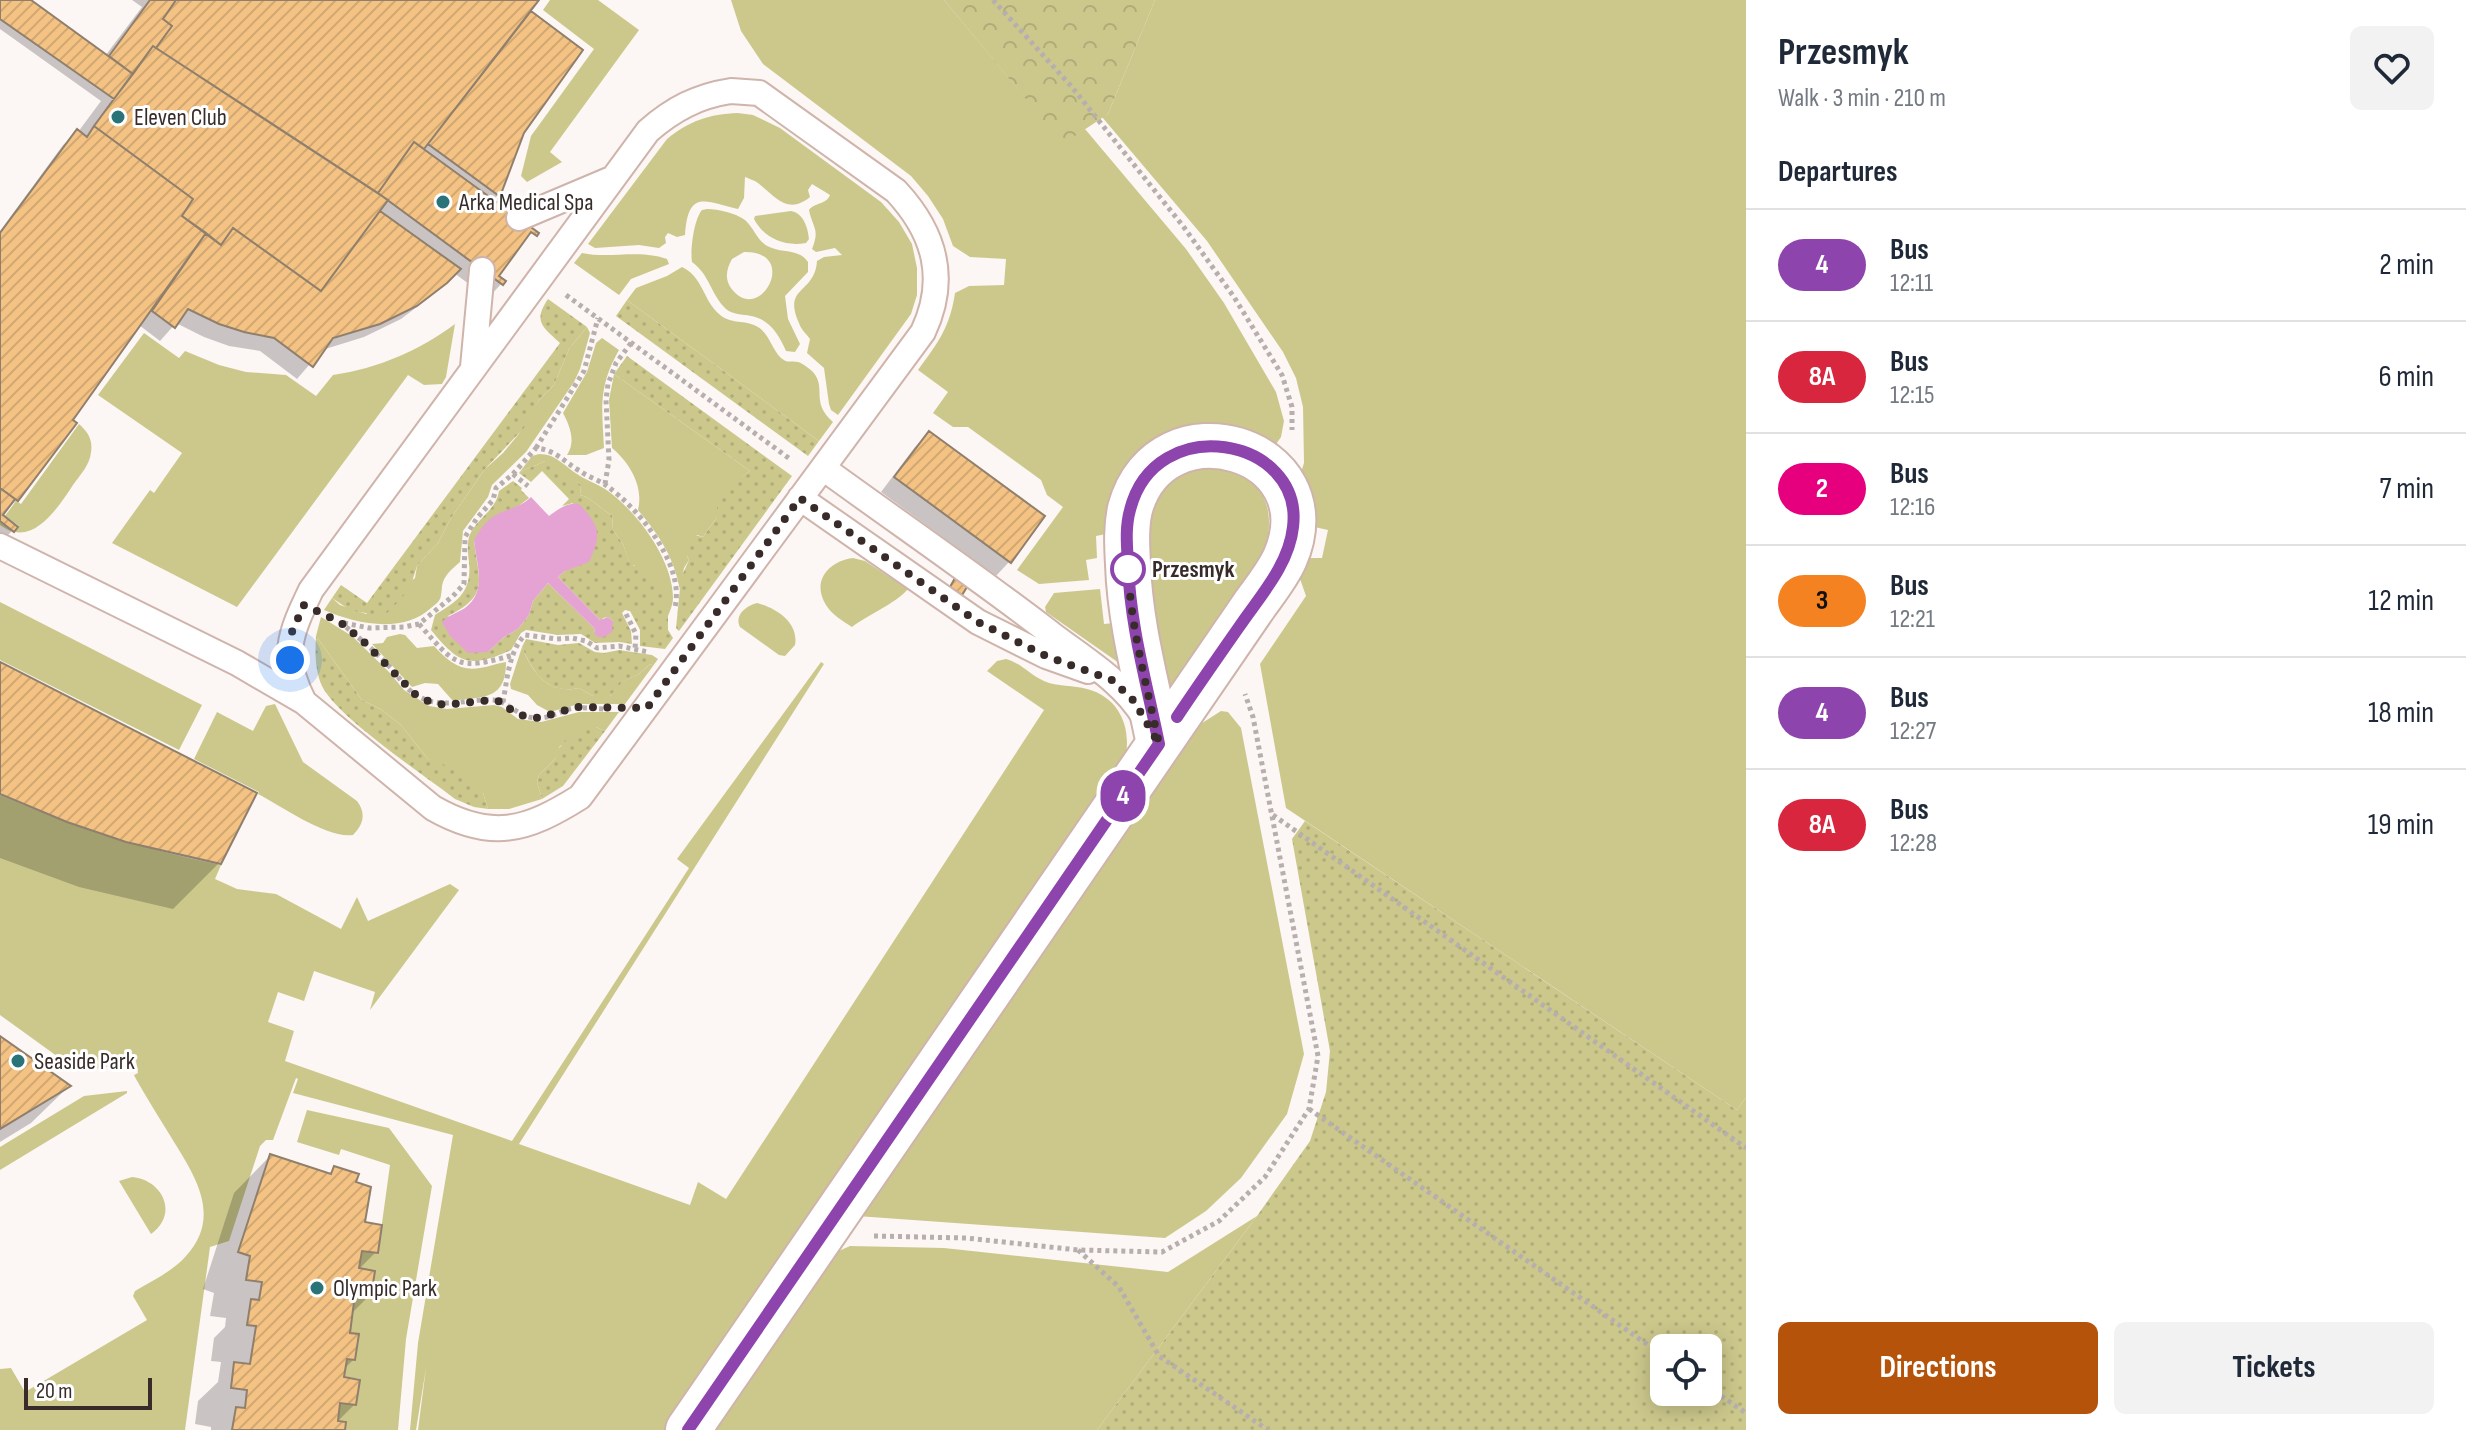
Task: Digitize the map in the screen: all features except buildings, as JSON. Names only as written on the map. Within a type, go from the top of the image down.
[{"type":"street","points":[[688,1430],[1159,744],[1285,559],[1294,526],[1288,492],[1277,474],[1260,460],[1229,446],[1193,447],[1176,453],[1145,475],[1136,492],[1126,530],[1128,578],[1138,656],[1159,744]]},
{"type":"lane","points":[[0,546],[237,663],[304,702],[433,808],[456,821],[487,828],[521,826],[549,816],[580,797],[923,332],[933,312],[936,293],[933,250],[911,208],[896,191],[759,93],[731,91],[711,94],[668,114],[648,131],[611,179],[311,590],[291,634],[293,681],[304,702]]},
{"type":"lane","points":[[519,218],[611,179]]},
{"type":"lane","points":[[472,370],[482,270]]},
{"type":"lane","points":[[819,473],[997,592],[1112,680],[1134,701],[1159,744]]},
{"type":"lane","points":[[800,498],[978,622],[1046,656],[1112,680]]},
{"type":"path","points":[[993,0],[1071,86],[1183,226],[1234,297],[1282,375],[1292,407],[1292,434],[1287,459],[1277,474]]},
{"type":"path","points":[[541,276],[631,343],[819,473]]},
{"type":"path","points":[[304,605],[340,622],[369,628],[404,627],[419,624],[453,596],[464,584],[465,537],[493,500],[496,488],[536,448],[584,371],[598,318]]},
{"type":"path","points":[[605,484],[609,460],[608,384],[616,363],[631,343]]},
{"type":"path","points":[[536,448],[557,453],[578,471],[605,484],[638,515],[659,541],[666,554],[677,600],[672,629],[691,648]]},
{"type":"path","points":[[513,474],[528,486]]},
{"type":"path","points":[[626,614],[636,634],[635,649]]},
{"type":"path","points":[[340,622],[415,694],[430,702],[445,705],[492,700],[503,702],[512,711],[524,716],[539,718],[577,707],[647,708]]},
{"type":"path","points":[[419,624],[443,650],[464,665],[513,655]]},
{"type":"path","points":[[503,702],[513,655],[520,638],[525,635],[581,639],[597,648],[619,646],[653,653]]},
{"type":"path","points":[[825,1230],[875,1236],[966,1238],[1078,1250],[1162,1252],[1219,1221],[1265,1177],[1309,1109],[1318,1056],[1253,717],[1243,687],[1213,664]]},
{"type":"path","points":[[1272,815],[1746,1148]]},
{"type":"path","points":[[1309,1109],[1650,1346]]},
{"type":"path","points":[[1078,1250],[1119,1287],[1159,1356],[1268,1430]]},
{"type":"path","points":[[1722,1397],[1746,1413]]},
{"type":"green space","points":[[550,0],[598,0],[639,30],[550,152],[562,162],[527,182],[521,176],[531,136],[594,49],[543,10]]},
{"type":"green space","points":[[731,0],[944,0],[1063,143],[1085,129],[1186,249],[1224,303],[1276,392],[1284,421],[1281,437],[1274,447],[1257,436],[1220,425],[1182,428],[1164,435],[1132,458],[1120,475],[1110,504],[1106,534],[1096,536],[1097,558],[1086,560],[1089,580],[1039,584],[1017,570],[1063,507],[1047,495],[1041,480],[968,427],[953,427],[933,413],[948,392],[918,370],[942,334],[955,293],[969,286],[1004,285],[1006,259],[970,257],[953,246],[943,219],[911,176],[763,64],[741,31]]},
{"type":"green space","points":[[944,0],[1155,0],[1108,114],[1063,144]]},
{"type":"green space","points":[[1155,0],[1746,0],[1746,1097],[1737,1110],[1286,808],[1260,664],[1306,596],[1298,573],[1308,558],[1322,558],[1328,530],[1310,526],[1300,476],[1304,463],[1303,407],[1296,378],[1283,352],[1207,241],[1102,117],[1108,114]]},
{"type":"green space","points":[[738,113],[753,115],[780,128],[881,202],[899,222],[912,244],[917,268],[917,295],[911,314],[838,415],[829,404],[824,368],[807,353],[810,339],[800,325],[794,302],[815,272],[817,261],[842,255],[835,248],[816,252],[812,249],[816,233],[809,210],[830,195],[812,184],[808,190],[810,197],[794,205],[788,204],[745,177],[744,198],[738,209],[708,202],[694,204],[685,235],[677,237],[668,233],[666,243],[659,248],[639,245],[595,248],[588,244],[667,139],[683,127],[700,120]]},
{"type":"green space","points":[[702,210],[737,215],[767,246],[796,253],[808,262],[808,272],[785,296],[788,319],[800,344],[795,352],[786,351],[777,334],[763,320],[726,309],[703,273],[692,262],[693,235]],"holes":[[[744,252],[761,255],[770,263],[772,273],[769,284],[753,299],[742,298],[728,281],[730,262]]]},
{"type":"green space","points":[[791,211],[804,221],[809,239],[806,243],[790,244],[776,240],[763,231],[754,219],[755,216]]},
{"type":"green space","points":[[582,253],[656,256],[667,259],[669,264],[631,279],[619,295],[574,263]]},
{"type":"green space","points":[[682,267],[699,283],[719,314],[759,328],[781,358],[800,363],[813,372],[819,384],[822,408],[833,422],[819,441],[627,300],[636,288]]},
{"type":"green space","points":[[548,299],[587,327],[569,349],[554,385],[539,400],[524,428],[485,469],[451,518],[438,543],[417,566],[410,588],[387,613],[380,616],[350,610],[332,598],[341,585],[367,603],[560,343],[542,324],[541,313]]},
{"type":"green space","points":[[627,300],[819,441],[808,456],[616,316]]},
{"type":"green space","points":[[455,324],[446,377],[442,384],[424,385],[408,375],[237,607],[112,543],[150,490],[154,493],[182,453],[98,395],[144,333],[179,358],[185,351],[246,372],[286,375],[316,396],[333,375],[397,357]]},
{"type":"green space","points":[[587,327],[590,333],[574,382],[526,452],[492,485],[488,497],[463,531],[460,562],[445,579],[438,602],[420,616],[393,624],[350,619],[324,610],[332,598],[340,605],[366,614],[415,578],[417,566],[438,543],[451,518],[485,469],[518,435],[539,400],[554,385],[569,349]]},
{"type":"green space","points":[[602,338],[619,350],[604,387],[604,448],[586,455],[567,455],[572,439],[563,413],[587,372],[596,343]]},
{"type":"green space","points":[[627,356],[792,476],[679,631],[676,628],[681,578],[689,560],[687,543],[694,535],[703,537],[717,517],[717,506],[727,487],[750,471],[614,374]]},
{"type":"green space","points":[[614,374],[750,471],[717,506],[717,517],[703,537],[697,535],[687,556],[689,560],[684,568],[680,590],[665,547],[638,510],[639,492],[634,475],[612,448],[609,400]]},
{"type":"green space","points":[[79,424],[91,444],[87,466],[51,515],[33,529],[15,532],[19,526],[5,516],[16,501],[21,504]]},
{"type":"green space","points":[[539,454],[555,458],[605,489],[640,522],[667,567],[673,598],[668,616],[668,609],[634,565],[630,565],[623,544],[613,530],[612,515],[580,495],[581,485],[544,461],[519,473],[532,456]]},
{"type":"green space","points":[[544,461],[581,485],[580,495],[612,515],[613,530],[623,544],[630,564],[643,569],[661,592],[668,609],[668,630],[673,638],[665,649],[640,646],[640,630],[630,611],[625,610],[622,613],[631,631],[632,644],[595,643],[581,634],[558,635],[526,630],[511,650],[485,660],[466,660],[458,656],[431,630],[435,615],[457,600],[466,588],[468,543],[472,530],[494,504],[499,491],[513,481],[529,498],[474,540],[479,585],[471,601],[448,616],[489,651],[518,629],[529,615],[533,601],[548,583],[595,629],[594,633],[613,621],[608,617],[601,621],[558,577],[565,571],[573,503],[562,506],[569,499],[542,471],[531,482],[519,473]]},
{"type":"green space","points":[[1204,467],[1239,475],[1260,492],[1269,518],[1265,553],[1176,682],[1163,685],[1146,553],[1148,519],[1155,498],[1181,472]]},
{"type":"green space","points":[[853,558],[865,561],[908,589],[852,627],[828,609],[821,588],[830,568]]},
{"type":"green space","points":[[1100,589],[1104,624],[1114,623],[1119,663],[1046,612],[1045,607],[1054,593]]},
{"type":"green space","points":[[0,602],[202,705],[179,750],[0,660]]},
{"type":"green space","points":[[757,603],[779,613],[794,630],[795,645],[785,656],[779,655],[740,627],[742,612]]},
{"type":"green space","points":[[321,617],[352,636],[404,690],[429,706],[447,709],[494,705],[518,719],[541,722],[579,712],[619,712],[605,731],[596,727],[560,746],[555,759],[539,775],[537,782],[542,799],[509,809],[488,809],[483,793],[428,759],[401,725],[362,700],[316,636]]},
{"type":"green space","points":[[405,635],[417,648],[434,646],[449,660],[466,668],[506,662],[502,684],[483,697],[453,701],[438,684],[425,683],[412,687],[372,644],[383,643],[387,637]]},
{"type":"green space","points":[[316,636],[362,700],[401,725],[428,759],[456,769],[475,782],[483,793],[488,809],[455,799],[382,745],[331,699],[320,680]]},
{"type":"green space","points":[[526,639],[558,645],[579,643],[595,652],[619,650],[652,655],[658,659],[653,666],[650,664],[639,674],[622,682],[610,696],[593,696],[579,688],[559,688],[543,680],[522,647]]},
{"type":"green space","points":[[522,647],[536,673],[550,685],[579,688],[593,696],[610,696],[621,682],[639,674],[650,664],[653,666],[625,704],[579,704],[550,712],[537,705],[528,695],[511,689]]},
{"type":"green space","points":[[1006,659],[1044,681],[1087,689],[1109,700],[1125,728],[1124,763],[665,1430],[418,1430],[426,1368],[416,1430],[410,1430],[418,1343],[453,1135],[293,1093],[296,1078],[273,1140],[266,1140],[260,1146],[229,1241],[210,1247],[185,1430],[0,1430],[0,1369],[11,1368],[25,1392],[147,1320],[133,1296],[135,1291],[169,1271],[186,1256],[197,1241],[204,1210],[196,1181],[134,1075],[138,1073],[136,1061],[79,1072],[0,1015],[0,795],[109,836],[221,865],[215,879],[237,889],[276,894],[341,929],[357,897],[368,921],[450,884],[459,890],[370,1010],[375,992],[314,971],[304,1001],[278,992],[268,1022],[294,1031],[285,1061],[512,1141],[689,868],[677,859],[821,662],[824,664],[519,1144],[690,1205],[698,1182],[726,1199],[1044,710],[987,671],[997,661]]},
{"type":"green space","points":[[275,704],[303,762],[360,805],[360,827],[353,835],[318,827],[194,759],[217,712],[253,731],[266,706]]},
{"type":"green space","points":[[1221,711],[1228,712],[1241,728],[1304,1054],[1287,1114],[1241,1178],[1206,1211],[1165,1238],[857,1216],[1188,732]]},
{"type":"green space","points":[[586,727],[605,731],[563,786],[542,799],[537,782],[539,775],[555,759],[567,738]]},
{"type":"green space","points":[[1305,821],[1737,1110],[1746,1097],[1746,1430],[1097,1430],[1310,1141],[1326,1092],[1330,1051],[1292,839]]},
{"type":"green space","points":[[127,1091],[0,1170],[0,1147],[84,1096]]},
{"type":"green space","points":[[307,1110],[389,1128],[432,1186],[406,1339],[398,1430],[345,1430],[346,1422],[338,1421],[340,1403],[356,1405],[360,1379],[344,1377],[347,1359],[355,1360],[359,1335],[350,1333],[355,1294],[371,1296],[375,1271],[359,1268],[362,1251],[378,1252],[390,1165],[341,1149],[339,1155],[297,1142]]},
{"type":"green space","points":[[132,1177],[152,1184],[164,1199],[164,1217],[151,1234],[119,1181]]},
{"type":"green space","points":[[1257,1216],[1097,1430],[711,1430],[832,1254],[850,1246],[944,1248],[1168,1272]]},
{"type":"shaded area","points":[[531,497],[549,516],[563,507],[579,504],[591,518],[597,537],[589,562],[558,577],[600,620],[608,617],[613,621],[612,632],[598,637],[595,629],[548,583],[533,601],[529,615],[518,629],[488,652],[468,653],[450,636],[442,622],[465,608],[476,593],[479,576],[474,540],[492,517],[519,506]]},
{"type":"bus line","name":"4","points":[[688,1430],[1159,744],[1138,656],[1128,578],[1126,530],[1130,510],[1145,475],[1160,463],[1193,447],[1229,446],[1260,460],[1277,474],[1288,492],[1294,526],[1285,559],[1177,717]]},
{"type":"place","name":"Eleven Club","points":[[118,117]]},
{"type":"place","name":"Arka Medical Spa","points":[[443,202]]},
{"type":"place","name":"Przesmyk","points":[[1128,569]]},
{"type":"place","name":"Seaside Park","points":[[18,1061]]},
{"type":"place","name":"Olympic Park","points":[[317,1288]]},
{"type":"route","points":[[290,660],[291,634],[304,605],[340,622],[393,670],[402,683],[430,702],[445,705],[492,700],[503,702],[512,711],[524,716],[539,718],[577,707],[647,708],[800,498],[978,622],[1046,656],[1112,680],[1134,701],[1159,744],[1138,656],[1128,569]]}]
